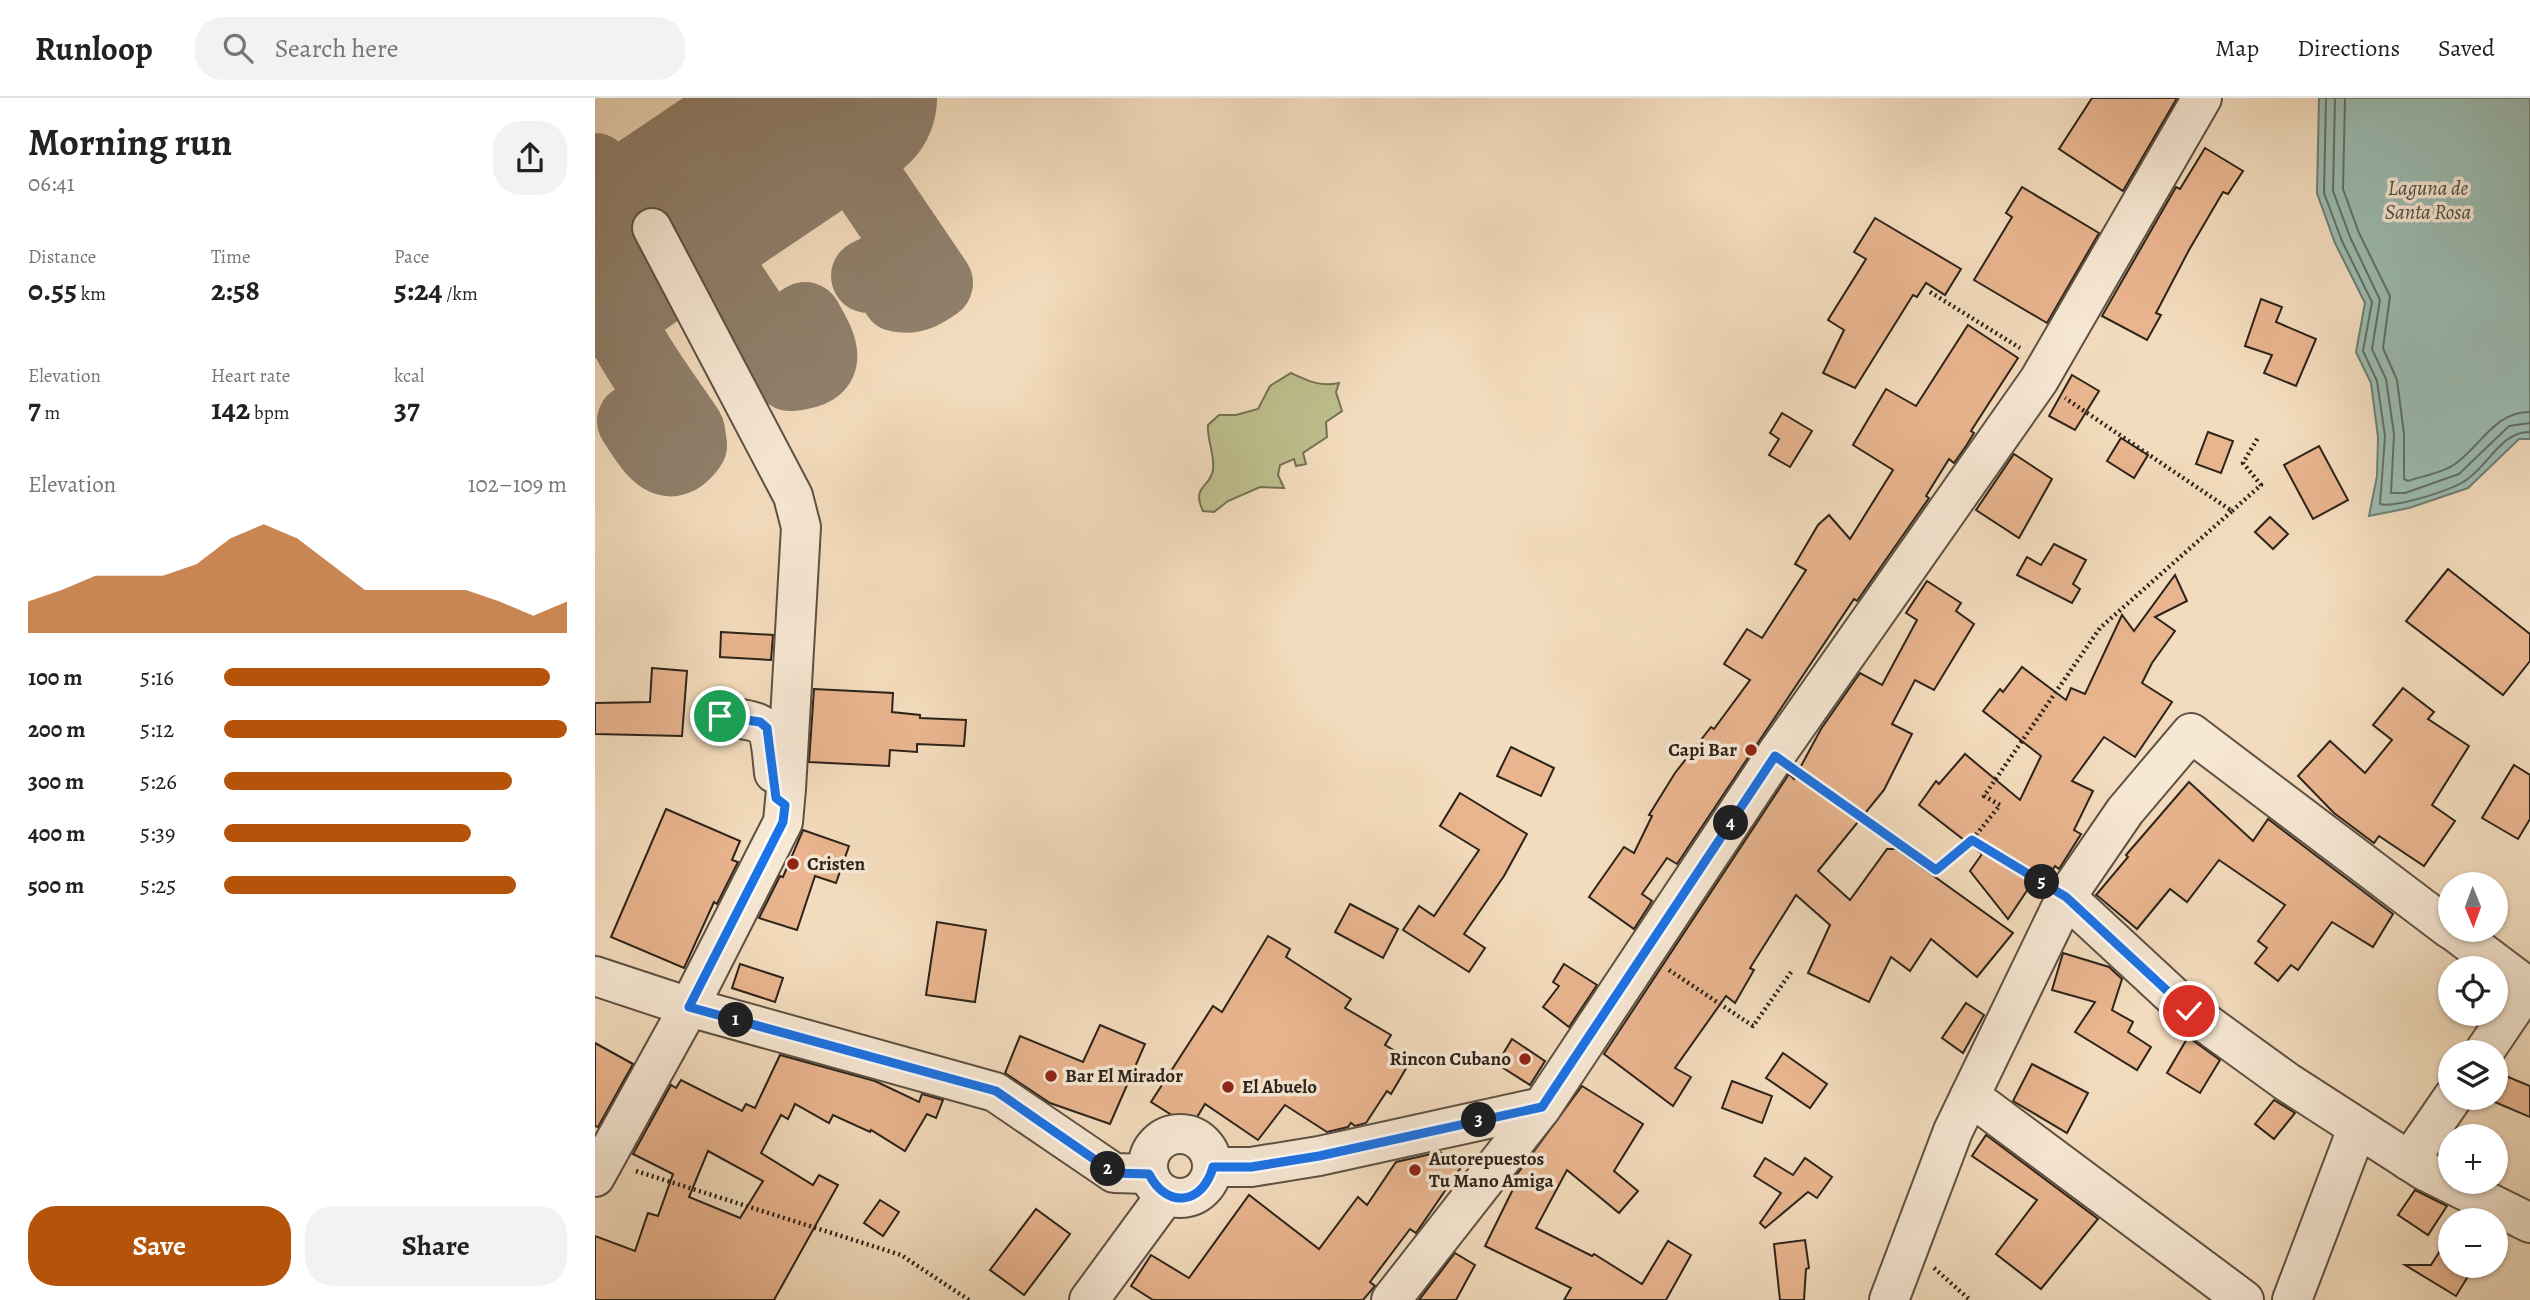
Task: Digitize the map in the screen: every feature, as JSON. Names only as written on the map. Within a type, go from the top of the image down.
[{"type":"street","points":[[1391,1300],[1542,1107],[1775,756],[2043,372],[2202,98]]},
{"type":"street","points":[[599,1169],[689,1007],[783,822],[801,527],[793,496],[652,228]]},
{"type":"street","points":[[720,716],[760,722],[767,728],[776,798],[785,805]]},
{"type":"street","points":[[1889,1300],[1970,1096],[2066,897],[2125,811],[2191,733],[2438,920]]},
{"type":"street","points":[[2066,897],[2189,1011],[2357,1129],[2409,1161],[2530,1223]]},
{"type":"street","points":[[2467,942],[2528,987],[2491,1040]]},
{"type":"street","points":[[595,976],[689,1007],[996,1091],[1114,1173],[1158,1185],[1182,1199],[1198,1194],[1209,1182],[1213,1167],[1210,1153],[1202,1143],[1190,1136],[1177,1135],[1164,1139],[1154,1148],[1149,1161],[1158,1185]]},
{"type":"street","points":[[1970,1096],[2244,1300]]},
{"type":"street","points":[[1213,1167],[1251,1167],[1319,1156],[1542,1107]]},
{"type":"street","points":[[2409,1161],[2443,1110]]},
{"type":"street","points":[[2292,1300],[2357,1129]]},
{"type":"street","points":[[1089,1300],[1158,1185]]},
{"type":"path","points":[[1930,292],[2232,511]]},
{"type":"path","points":[[1775,756],[1936,870],[1972,840],[2000,805],[1984,796],[2100,628],[2262,485],[2243,463],[2259,436]]},
{"type":"path","points":[[1972,840],[2066,897]]},
{"type":"path","points":[[1646,954],[1753,1026],[1791,972]]},
{"type":"path","points":[[599,1169],[901,1255],[968,1300]]},
{"type":"path","points":[[1909,1245],[1970,1300]]},
{"type":"green space","points":[[1291,373],[1320,384],[1339,383],[1336,392],[1342,411],[1326,422],[1327,437],[1303,453],[1306,464],[1296,466],[1294,459],[1280,465],[1278,475],[1284,488],[1260,487],[1228,501],[1214,512],[1203,511],[1200,492],[1213,470],[1208,425],[1219,415],[1236,415],[1258,409],[1270,386]]},
{"type":"water","name":"Laguna de Santa Rosa","points":[[2319,98],[2530,98],[2530,439],[2519,439],[2468,488],[2409,508],[2369,516],[2377,476],[2378,437],[2371,383],[2356,352],[2365,303],[2335,243],[2317,193]]},
{"type":"building","points":[[2092,98],[2177,98],[2123,191],[2059,149]]},
{"type":"building","points":[[2205,148],[2243,171],[2228,194],[2223,192],[2189,250],[2156,313],[2161,315],[2147,340],[2102,316],[2176,187],[2180,189]]},
{"type":"building","points":[[2022,187],[2099,233],[2047,323],[1974,280],[2012,217],[2006,213]]},
{"type":"building","points":[[1875,218],[1961,269],[1945,295],[1926,283],[1917,297],[1913,295],[1855,388],[1823,373],[1844,330],[1828,320],[1866,259],[1854,252]]},
{"type":"building","points":[[2261,299],[2282,307],[2276,322],[2316,339],[2296,386],[2264,373],[2272,355],[2245,346]]},
{"type":"building","points":[[1968,325],[2018,358],[1971,431],[1974,433],[1966,446],[1954,463],[1949,459],[1926,496],[1929,498],[1857,601],[1854,599],[1677,864],[1667,858],[1642,894],[1652,901],[1634,929],[1589,897],[1624,847],[1634,853],[1652,816],[1649,815],[1675,773],[1711,727],[1714,729],[1750,680],[1724,664],[1747,629],[1762,638],[1806,570],[1795,564],[1818,525],[1829,515],[1850,539],[1893,470],[1853,445],[1886,389],[1916,406]]},
{"type":"building","points":[[2072,375],[2099,391],[2075,430],[2049,416]]},
{"type":"building","points":[[1782,413],[1812,431],[1790,467],[1769,455],[1779,439],[1770,433]]},
{"type":"building","points":[[2208,432],[2233,441],[2221,473],[2196,464]]},
{"type":"building","points":[[2121,438],[2148,455],[2134,478],[2107,461]]},
{"type":"building","points":[[2319,446],[2348,500],[2313,519],[2284,465]]},
{"type":"building","points":[[2014,454],[2052,479],[2019,538],[1976,510]]},
{"type":"building","points":[[2270,517],[2288,534],[2273,549],[2255,532]]},
{"type":"building","points":[[2054,544],[2086,560],[2073,584],[2080,589],[2072,603],[2017,575],[2027,557],[2041,565]]},
{"type":"building","points":[[2448,569],[2530,634],[2530,661],[2503,695],[2406,621]]},
{"type":"building","points":[[2175,575],[2187,601],[2155,617],[2175,631],[2152,663],[2142,683],[2172,702],[2135,757],[2104,737],[2072,781],[2093,791],[2074,830],[2081,834],[2059,869],[2055,866],[2045,882],[2036,877],[2008,919],[1970,871],[1982,854],[1919,805],[1936,781],[1939,784],[1965,754],[2020,800],[2041,756],[1983,711],[2000,689],[2003,692],[2022,667],[2066,700],[2071,688],[2085,694],[2122,615],[2134,631]]},
{"type":"building","points":[[1927,581],[1961,603],[1956,611],[1974,624],[1934,690],[1915,680],[1892,724],[1912,734],[1884,790],[1818,871],[1850,900],[1887,849],[1896,849],[2013,933],[1977,977],[1931,939],[1910,971],[1891,957],[1869,1002],[1808,973],[1830,925],[1796,895],[1750,968],[1754,970],[1735,1003],[1726,996],[1675,1068],[1691,1077],[1673,1106],[1604,1054],[1789,774],[1794,779],[1821,729],[1860,673],[1882,685],[1917,620],[1906,613]]},
{"type":"building","points":[[721,632],[773,635],[771,660],[720,657]]},
{"type":"building","points":[[652,668],[687,671],[682,736],[595,734],[595,703],[650,702]]},
{"type":"building","points":[[2403,688],[2434,712],[2428,719],[2469,746],[2432,805],[2455,821],[2424,866],[2379,836],[2374,843],[2334,813],[2298,776],[2330,741],[2365,773],[2392,740],[2373,725]]},
{"type":"building","points":[[814,689],[893,693],[892,712],[920,715],[920,718],[966,720],[964,746],[917,744],[917,752],[890,750],[889,766],[809,762]]},
{"type":"building","points":[[1511,747],[1554,768],[1541,796],[1497,776]]},
{"type":"building","points":[[2514,765],[2530,775],[2530,819],[2518,839],[2482,818]]},
{"type":"building","points":[[2189,782],[2253,841],[2268,819],[2393,914],[2373,947],[2332,922],[2298,970],[2291,965],[2278,981],[2255,963],[2267,948],[2258,941],[2285,905],[2219,860],[2187,902],[2170,889],[2137,929],[2096,895],[2128,857],[2126,855]]},
{"type":"building","points":[[1460,793],[1527,834],[1504,876],[1464,934],[1485,948],[1469,972],[1403,930],[1419,906],[1434,916],[1479,850],[1440,826]]},
{"type":"building","points":[[666,809],[740,841],[732,860],[738,862],[717,904],[714,902],[684,968],[611,937]]},
{"type":"building","points":[[803,830],[849,846],[836,883],[815,876],[797,930],[759,918],[780,876],[783,877]]},
{"type":"building","points":[[1350,904],[1398,929],[1383,958],[1335,932]]},
{"type":"building","points":[[937,922],[986,930],[975,1002],[926,995]]},
{"type":"building","points":[[1268,936],[1290,949],[1286,957],[1351,999],[1345,1008],[1391,1035],[1385,1045],[1411,1060],[1391,1094],[1387,1091],[1366,1123],[1355,1126],[1351,1123],[1348,1127],[1327,1132],[1285,1105],[1258,1140],[1205,1104],[1191,1127],[1151,1102],[1213,1006],[1222,1012]]},
{"type":"building","points":[[2063,953],[2109,967],[2122,979],[2112,1010],[2133,1022],[2128,1032],[2151,1047],[2137,1070],[2075,1032],[2095,1002],[2052,990]]},
{"type":"building","points":[[740,964],[783,978],[775,1002],[732,988]]},
{"type":"building","points":[[1564,964],[1597,985],[1569,1027],[1543,1007],[1559,986],[1553,982]]},
{"type":"building","points":[[1966,1003],[1984,1015],[1963,1053],[1942,1038]]},
{"type":"building","points":[[1100,1025],[1145,1044],[1110,1124],[1050,1103],[1005,1073],[1020,1036],[1083,1062]]},
{"type":"building","points":[[2188,1037],[2220,1060],[2200,1093],[2167,1073]]},
{"type":"building","points":[[1512,1039],[1545,1061],[1530,1085],[1497,1064]]},
{"type":"building","points":[[595,1043],[633,1064],[598,1127],[595,1126]]},
{"type":"building","points":[[1783,1053],[1827,1084],[1810,1108],[1766,1078]]},
{"type":"building","points":[[780,1055],[875,1081],[919,1102],[922,1094],[943,1100],[936,1118],[927,1114],[905,1151],[871,1130],[870,1132],[833,1115],[829,1123],[795,1104],[788,1119],[781,1115],[761,1153],[813,1185],[819,1175],[838,1185],[774,1300],[595,1300],[595,1236],[635,1251],[648,1213],[658,1216],[673,1174],[633,1154],[671,1085],[676,1088],[681,1080],[742,1111],[746,1104],[755,1108]],"holes":[[[708,1151],[763,1181],[740,1218],[689,1197]]]},
{"type":"building","points":[[2032,1064],[2088,1093],[2067,1133],[2013,1101]]},
{"type":"building","points":[[2508,1077],[2530,1086],[2530,1117],[2508,1108]]},
{"type":"building","points":[[1732,1081],[1772,1096],[1762,1123],[1722,1108]]},
{"type":"building","points":[[1582,1086],[1643,1124],[1614,1171],[1638,1191],[1619,1213],[1567,1170],[1536,1228],[1592,1256],[1594,1254],[1642,1284],[1668,1241],[1691,1255],[1666,1300],[1564,1300],[1571,1288],[1485,1246],[1518,1179],[1515,1177]]},
{"type":"building","points":[[2274,1100],[2295,1113],[2274,1139],[2255,1124]]},
{"type":"building","points":[[1986,1135],[2098,1219],[2041,1289],[1996,1254],[2037,1200],[1972,1156]]},
{"type":"building","points":[[1440,1152],[1462,1166],[1416,1233],[1410,1229],[1370,1282],[1375,1286],[1363,1300],[1153,1300],[1131,1286],[1151,1255],[1189,1278],[1249,1195],[1319,1249],[1358,1197],[1367,1205],[1396,1162]]},
{"type":"building","points":[[1765,1158],[1793,1175],[1805,1158],[1832,1177],[1817,1198],[1808,1192],[1765,1228],[1760,1223],[1781,1193],[1754,1176]]},
{"type":"building","points":[[2415,1190],[2447,1206],[2438,1208],[2438,1220],[2428,1235],[2398,1215]]},
{"type":"building","points":[[880,1200],[899,1212],[883,1236],[864,1223]]},
{"type":"building","points":[[1036,1209],[1070,1234],[1024,1295],[990,1270]]},
{"type":"building","points":[[1805,1240],[1809,1268],[1806,1269],[1804,1300],[1780,1300],[1774,1244]]},
{"type":"building","points":[[1455,1253],[1475,1265],[1456,1300],[1419,1300]]},
{"type":"building","points":[[2438,1254],[2438,1278],[2467,1278],[2456,1296],[2405,1265],[2431,1265]]},
{"type":"taxiway","points":[[855,98],[846,117],[848,153],[936,283],[918,294],[904,296],[898,295],[882,269],[868,276]]},
{"type":"taxiway","points":[[595,170],[626,191],[657,196],[673,195],[722,177]]},
{"type":"taxiway","points":[[717,185],[707,217],[707,250],[790,374],[814,368],[819,362],[819,347],[805,319],[790,329]]},
{"type":"taxiway","points":[[634,421],[652,447],[666,458],[673,459],[681,455],[690,445],[688,431],[641,362],[620,322],[614,304],[616,275],[635,240]]},
{"type":"runway","points":[[595,267],[846,98]]},
{"type":"place","name":"Capi Bar","points":[[1751,750]]},
{"type":"place","name":"Cristen","points":[[793,864]]},
{"type":"place","name":"Rincon Cubano","points":[[1525,1059]]},
{"type":"place","name":"Bar El Mirador","points":[[1051,1076]]},
{"type":"place","name":"El Abuelo","points":[[1228,1087]]},
{"type":"place","name":"Autorepuestos Tu Mano Amiga","points":[[1415,1170]]},
{"type":"route","points":[[720,716],[760,722],[767,728],[771,738],[776,798],[785,805],[783,822],[689,1007],[996,1091],[1114,1173],[1149,1174],[1155,1187],[1166,1195],[1182,1199],[1198,1194],[1209,1182],[1213,1167],[1251,1167],[1319,1156],[1431,1129],[1542,1107],[1775,756],[1936,870],[1972,840],[2066,897],[2189,1011]]}]
